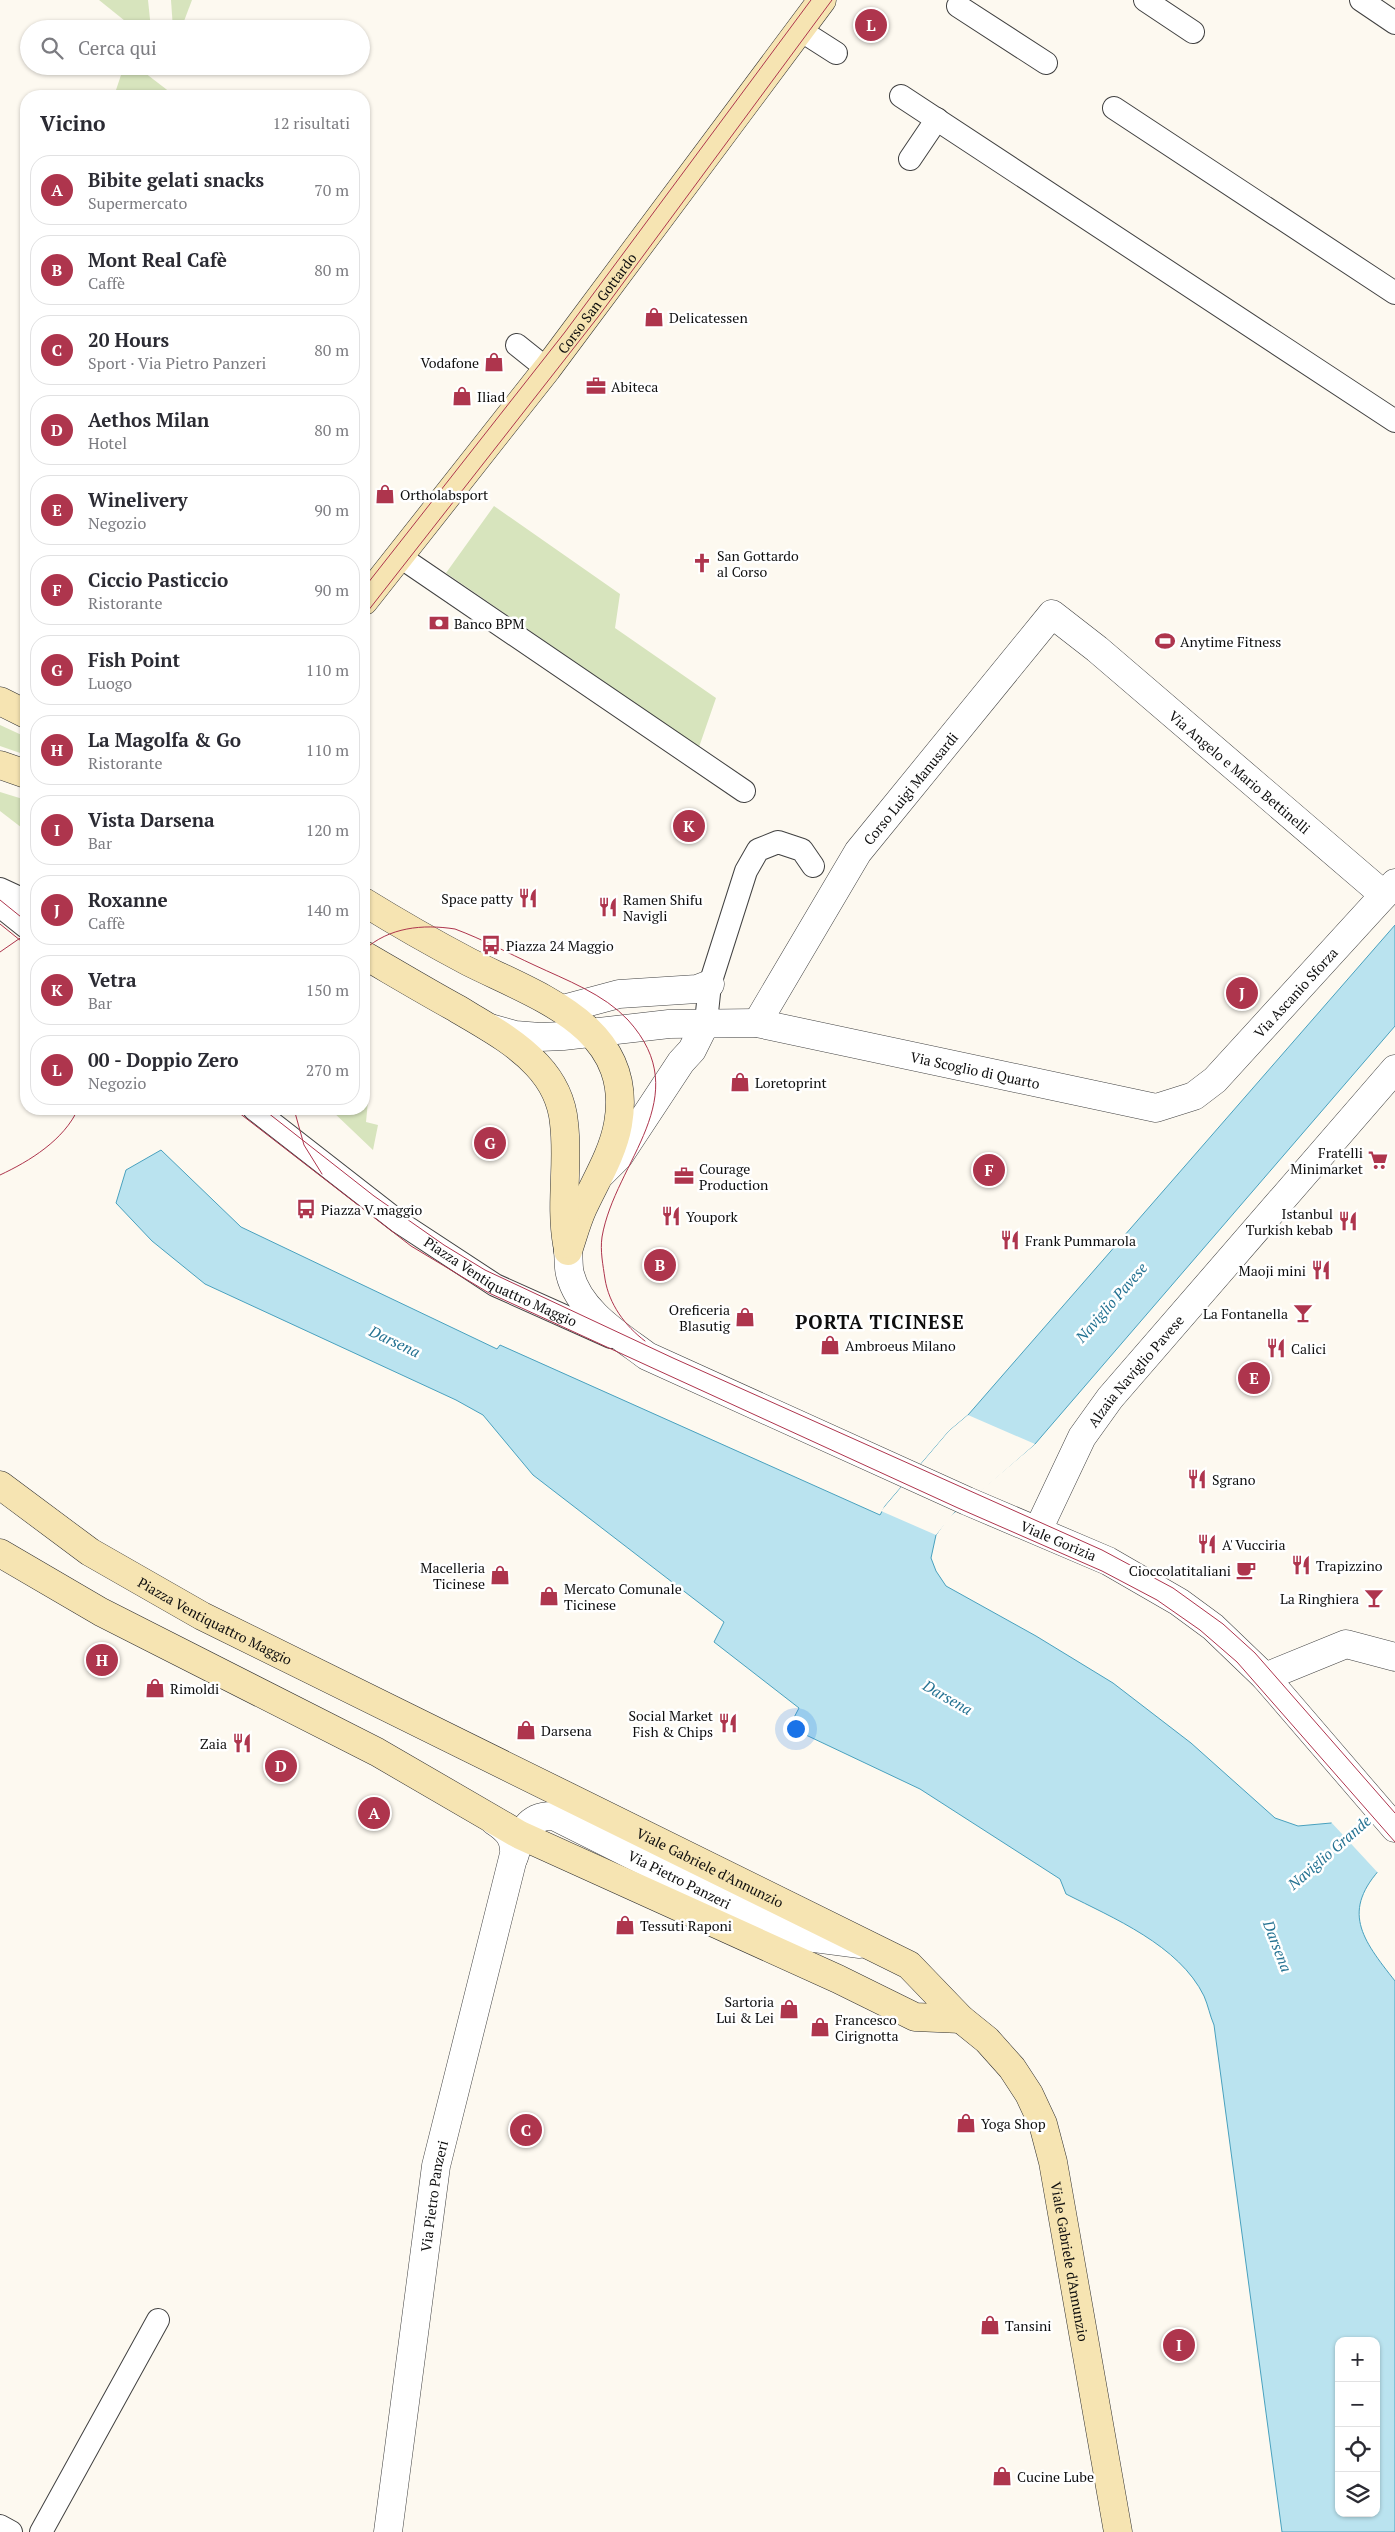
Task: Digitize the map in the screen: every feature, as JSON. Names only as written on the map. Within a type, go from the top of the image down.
[{"type":"main road","name":"Corso San Gottardo","points":[[370,594],[547,369],[822,0]]},
{"type":"main road","points":[[0,701],[20,711]]},
{"type":"main road","points":[[0,765],[20,772]]},
{"type":"main road","name":"Piazza Ventiquattro Maggio","points":[[370,906],[440,947],[563,1009],[592,1033],[604,1047],[614,1064],[621,1094],[618,1126],[599,1177],[582,1210],[568,1250]]},
{"type":"main road","name":"Piazza Ventiquattro Maggio","points":[[370,958],[490,1028],[537,1065],[550,1081],[558,1099],[564,1121],[566,1151],[563,1204],[568,1250]]},
{"type":"main road","name":"Piazza Ventiquattro Maggio","points":[[0,1485],[90,1552],[166,1597],[443,1735]]},
{"type":"main road","points":[[0,1554],[101,1612],[377,1752],[520,1835],[838,1979],[915,2017],[961,2019]]},
{"type":"main road","name":"Viale Gabriele d'Annunzio","points":[[443,1735],[909,1965],[961,2019],[987,2040],[1012,2068],[1029,2094],[1042,2124],[1053,2162],[1118,2532]]},
{"type":"street","name":"Corso Luigi Manusardi","points":[[757,1023],[858,852],[1052,614],[1097,649]]},
{"type":"street","name":"Via Angelo e Mario Bettinelli","points":[[1097,649],[1390,889]]},
{"type":"street","name":"Via Ascanio Sforza","points":[[1194,1096],[1215,1080],[1390,889]]},
{"type":"street","points":[[563,1009],[619,994],[697,989],[710,984]]},
{"type":"street","name":"Piazza Ventiquattro Maggio","points":[[599,1177],[624,1149],[681,1062],[692,1050],[706,1022]]},
{"type":"street","name":"Piazza Ventiquattro Maggio","points":[[490,1028],[515,1035],[540,1037],[706,1022],[757,1023]]},
{"type":"street","name":"Via Scoglio di Quarto","points":[[757,1023],[1156,1108],[1194,1096]]},
{"type":"street","name":"Alzaia Naviglio Pavese","points":[[1038,1530],[1082,1437],[1110,1398],[1395,1069]]},
{"type":"street","name":"Piazza Ventiquattro Maggio","points":[[568,1250],[570,1274],[583,1300],[608,1328],[648,1356]]},
{"type":"street","name":"Viale Gorizia","points":[[648,1356],[967,1501],[1108,1561],[1179,1602],[1213,1627],[1265,1677],[1395,1828]]},
{"type":"street","points":[[1265,1677],[1346,1644],[1395,1657]]},
{"type":"street","name":"Via Pietro Panzeri","points":[[388,2532],[436,2166],[520,1835],[533,1820],[554,1816],[786,1932],[799,1936],[854,1942],[881,1951]]},
{"type":"street","name":"Via Pietro Panzeri","points":[[494,1821],[506,1829],[513,1840],[512,1867]]},
{"type":"lane","points":[[1146,0],[1193,32]]},
{"type":"lane","points":[[1361,0],[1395,23]]},
{"type":"lane","points":[[958,6],[1046,63]]},
{"type":"lane","points":[[800,30],[836,53]]},
{"type":"lane","points":[[901,96],[1395,421]]},
{"type":"lane","points":[[1114,108],[1395,293]]},
{"type":"lane","points":[[910,159],[937,120]]},
{"type":"lane","points":[[517,345],[547,369]]},
{"type":"lane","points":[[400,556],[744,791]]},
{"type":"lane","points":[[706,1022],[710,984],[746,871],[758,850],[778,842],[802,850],[813,866]]},
{"type":"lane","points":[[0,889],[20,898]]},
{"type":"lane","points":[[0,906],[20,923]]},
{"type":"lane","name":"Piazza Ventiquattro Maggio","points":[[262,1115],[399,1222],[494,1285],[518,1298],[584,1323],[648,1356]]},
{"type":"lane","points":[[41,2532],[158,2320]]},
{"type":"lane","points":[[0,2526],[11,2532]]},
{"type":"green space","points":[[99,0],[148,0],[150,20],[124,20]]},
{"type":"green space","points":[[171,0],[192,0],[184,20],[172,20]]},
{"type":"green space","points":[[121,75],[148,75],[167,90],[116,90]]},
{"type":"green space","points":[[494,506],[620,594],[615,628],[716,698],[699,747],[446,573]]},
{"type":"green space","points":[[0,725],[20,734],[20,753],[0,746]]},
{"type":"green space","points":[[0,792],[20,798],[20,826],[0,811]]},
{"type":"green space","points":[[336,1115],[367,1115],[366,1122],[378,1125],[373,1150]]},
{"type":"water","name":"Darsena","points":[[1395,925],[1395,1026],[1035,1444],[948,1518],[936,1535],[931,1558],[936,1571],[946,1586],[1036,1636],[1113,1683],[1191,1743],[1275,1818],[1298,1826],[1331,1823],[1340,1817],[1383,1866],[1370,1882],[1362,1897],[1359,1911],[1360,1925],[1365,1938],[1395,1981],[1395,2532],[1282,2532],[1214,2025],[1204,1996],[1193,1978],[1178,1962],[1162,1948],[1124,1923],[1066,1894],[1060,1879],[920,1789],[789,1727],[799,1708],[714,1642],[724,1622],[533,1475],[483,1415],[456,1400],[205,1284],[152,1241],[116,1203],[126,1170],[161,1150],[241,1227],[497,1349],[500,1345],[880,1515],[885,1506],[949,1431],[968,1415]]},
{"type":"pier","points":[[968,1415],[1035,1444],[978,1494],[958,1508],[936,1535],[881,1511],[949,1431]]},
{"type":"pier","points":[[1395,1760],[1395,1860],[1379,1874],[1330,1821],[1339,1815]]},
{"type":"tram line","points":[[370,580],[565,332],[811,0]]},
{"type":"tram line","points":[[370,608],[598,317],[832,0]]},
{"type":"tram line","points":[[0,900],[20,916]]},
{"type":"tram line","points":[[0,924],[20,940]]},
{"type":"tram line","points":[[370,945],[384,936],[407,929],[419,927],[455,929],[596,995],[628,1020],[648,1048],[655,1076],[654,1102],[646,1129],[610,1209],[602,1237],[605,1279],[610,1297],[619,1314],[645,1341]]},
{"type":"tram line","points":[[0,952],[20,938]]},
{"type":"tram line","points":[[0,1175],[23,1163],[55,1140],[75,1115]]},
{"type":"tram line","points":[[242,1115],[411,1246],[489,1293],[958,1508],[1102,1571],[1157,1600],[1200,1630],[1237,1662],[1395,1842]]},
{"type":"tram line","points":[[271,1115],[374,1196],[444,1245],[485,1270],[673,1358],[1102,1550],[1173,1588],[1223,1624],[1255,1653],[1395,1813]]},
{"type":"tram line","points":[[296,1115],[304,1145],[322,1174]]},
{"type":"place","name":"00 - Doppio Zero","points":[[871,25]]},
{"type":"place","name":"Delicatessen","points":[[654,317]]},
{"type":"place","name":"Vodafone","points":[[494,362]]},
{"type":"place","name":"Abiteca","points":[[596,386]]},
{"type":"place","name":"Iliad","points":[[462,396]]},
{"type":"place","name":"Ortholabsport","points":[[385,494]]},
{"type":"place","name":"San Gottardo al Corso","points":[[702,563]]},
{"type":"place","name":"Banco BPM","points":[[439,623]]},
{"type":"place","name":"Anytime Fitness","points":[[1165,641]]},
{"type":"place","name":"Vetra","points":[[689,826]]},
{"type":"place","name":"Space patty","points":[[528,898]]},
{"type":"place","name":"Ramen Shifu Navigli","points":[[608,907]]},
{"type":"place","name":"Piazza 24 Maggio","points":[[491,945]]},
{"type":"place","name":"Roxanne","points":[[1242,993]]},
{"type":"place","name":"Loretoprint","points":[[740,1082]]},
{"type":"place","name":"Fish Point","points":[[490,1143]]},
{"type":"place","name":"Fratelli Minimarket","points":[[1378,1160]]},
{"type":"place","name":"Ciccio Pasticcio","points":[[989,1170]]},
{"type":"place","name":"Courage Production","points":[[684,1176]]},
{"type":"place","name":"Piazza V.maggio","points":[[306,1209]]},
{"type":"place","name":"Youpork","points":[[671,1216]]},
{"type":"place","name":"Istanbul Turkish kebab","points":[[1348,1221]]},
{"type":"place","name":"Frank Pummarola","points":[[1010,1240]]},
{"type":"place","name":"Mont Real Cafè","points":[[660,1265]]},
{"type":"place","name":"Maoji mini","points":[[1321,1270]]},
{"type":"place","name":"La Fontanella","points":[[1303,1313]]},
{"type":"place","name":"Oreficeria Blasutig","points":[[745,1317]]},
{"type":"place","name":"Ambroeus Milano","points":[[830,1345]]},
{"type":"place","name":"Calici","points":[[1276,1348]]},
{"type":"place","name":"Winelivery","points":[[1254,1378]]},
{"type":"place","name":"Sgrano","points":[[1197,1479]]},
{"type":"place","name":"A' Vucciria","points":[[1207,1544]]},
{"type":"place","name":"Trapizzino","points":[[1301,1565]]},
{"type":"place","name":"Cioccolatitaliani","points":[[1246,1570]]},
{"type":"place","name":"Macelleria Ticinese","points":[[500,1575]]},
{"type":"place","name":"Mercato Comunale Ticinese","points":[[549,1596]]},
{"type":"place","name":"La Ringhiera","points":[[1374,1598]]},
{"type":"place","name":"La Magolfa & Go","points":[[102,1660]]},
{"type":"place","name":"Rimoldi","points":[[155,1688]]},
{"type":"place","name":"Social Market Fish & Chips","points":[[728,1723]]},
{"type":"place","name":"Darsena","points":[[526,1730]]},
{"type":"place","name":"Zaia","points":[[242,1743]]},
{"type":"place","name":"Aethos Milan","points":[[281,1766]]},
{"type":"place","name":"Bibite gelati snacks","points":[[374,1813]]},
{"type":"place","name":"Tessuti Raponi","points":[[625,1925]]},
{"type":"place","name":"Sartoria Lui & Lei","points":[[789,2009]]},
{"type":"place","name":"Francesco Cirignotta","points":[[820,2027]]},
{"type":"place","name":"Yoga Shop","points":[[966,2123]]},
{"type":"place","name":"20 Hours","points":[[526,2130]]},
{"type":"place","name":"Tansini","points":[[990,2325]]},
{"type":"place","name":"Vista Darsena","points":[[1179,2345]]},
{"type":"place","name":"Cucine Lube","points":[[1002,2476]]},
{"type":"district","name":"PORTA TICINESE","points":[[880,1321]]},
{"type":"water label","name":"Naviglio Pavese","points":[[1111,1302]]},
{"type":"water label","name":"Naviglio Grande","points":[[1329,1852]]}]
